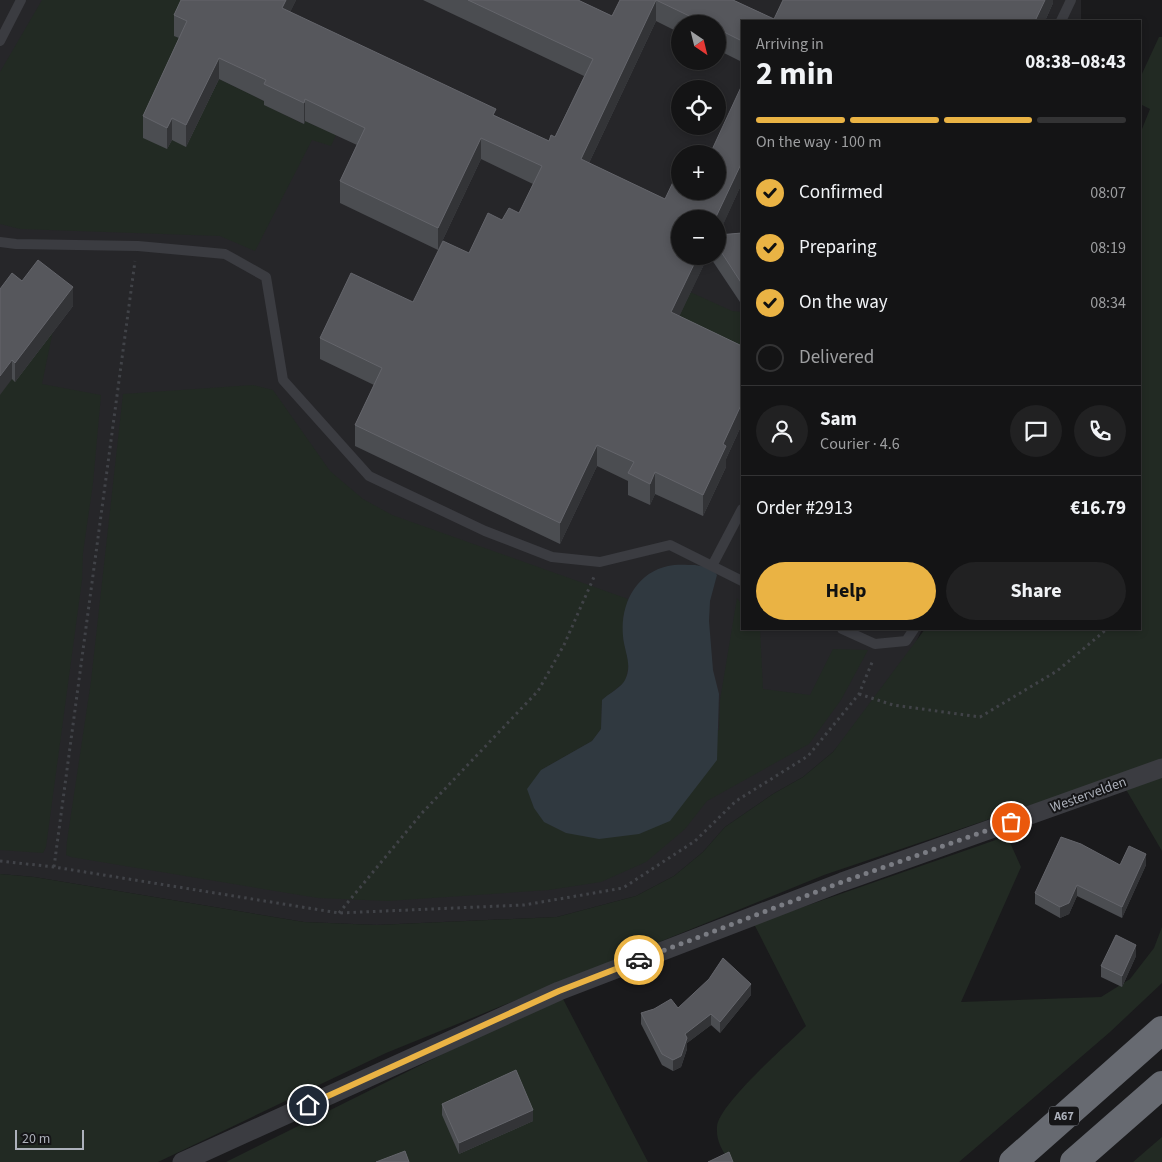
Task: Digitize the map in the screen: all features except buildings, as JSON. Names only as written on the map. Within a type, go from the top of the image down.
[{"type":"highway","name":"A67","points":[[1013,1162],[1162,1030]]},
{"type":"highway","points":[[1074,1162],[1162,1085]]},
{"type":"street","name":"Westervelden","points":[[182,1162],[559,991],[842,882],[1162,768]]},
{"type":"lane","points":[[0,41],[21,0]]},
{"type":"lane","points":[[1061,20],[1070,0]]},
{"type":"lane","points":[[0,242],[16,244],[138,246],[225,254],[266,277],[283,380],[370,476],[485,531],[552,557],[600,562],[670,545],[741,580]]},
{"type":"lane","points":[[712,566],[741,511]]},
{"type":"lane","points":[[844,630],[879,645],[906,641],[913,630]]},
{"type":"path","points":[[54,867],[138,246]]},
{"type":"path","points":[[338,913],[422,813],[538,691],[564,645],[600,562]]},
{"type":"path","points":[[859,694],[893,705],[980,716],[1057,671],[1106,630]]},
{"type":"path","points":[[0,861],[54,867],[338,913],[524,905],[623,888],[695,841],[736,801],[808,756],[859,694],[879,645]]},
{"type":"shaded area","points":[[0,0],[1081,0],[1081,20],[741,20],[741,630],[922,630],[906,664],[833,752],[803,777],[773,794],[725,827],[703,852],[674,876],[636,896],[557,917],[377,925],[304,922],[34,877],[0,874]]},
{"type":"shaded area","points":[[42,0],[206,0],[172,140],[186,146],[219,79],[266,102],[265,105],[303,124],[305,121],[336,135],[331,146],[312,140],[255,251],[220,236],[20,229],[0,224],[0,72]]},
{"type":"shaded area","points":[[1159,37],[1162,37],[1162,761],[824,875],[386,1053],[158,1162],[0,1162],[0,874],[34,877],[304,922],[377,925],[557,917],[636,896],[674,876],[703,852],[725,827],[773,794],[803,777],[833,752],[924,630],[1141,630],[1141,132],[1150,109],[1141,104],[1141,76]]},
{"type":"shaded area","points":[[688,291],[732,311],[741,312],[741,364],[670,329]]},
{"type":"shaded area","points":[[58,306],[42,384],[101,395],[93,483],[83,553],[82,580],[46,847],[43,853],[0,850],[0,379]]},
{"type":"shaded area","points":[[253,385],[273,390],[330,471],[363,499],[392,515],[628,599],[623,618],[623,637],[629,665],[625,682],[602,700],[601,729],[592,741],[541,770],[719,730],[720,700],[737,598],[741,604],[741,630],[760,630],[763,689],[810,695],[833,649],[868,650],[841,700],[809,744],[707,801],[685,829],[646,862],[601,882],[549,890],[388,901],[318,898],[71,857],[66,855],[67,841],[91,681],[123,394]]},
{"type":"shaded area","points":[[671,565],[695,565],[712,568],[717,575],[710,601],[709,621],[713,670],[719,694],[717,760],[670,821],[639,834],[599,839],[566,833],[544,822],[534,808],[527,789],[541,770],[592,741],[601,729],[602,700],[621,685],[627,674],[628,663],[623,636],[623,624],[627,602],[632,592],[647,575],[657,570]]},
{"type":"shaded area","points":[[1162,775],[1162,851],[1124,786]]},
{"type":"shaded area","points":[[1007,836],[1021,867],[961,1002],[1101,997],[1130,979],[1154,948],[1162,927],[1162,983],[1110,1032],[959,1162],[730,1162],[717,1137],[720,1117],[741,1090],[806,1026],[754,924]]},
{"type":"shaded area","points":[[563,999],[648,1162],[226,1162],[469,1041]]},
{"type":"shaded area","points":[[1162,1137],[1162,1162],[1133,1162]]},
{"type":"way so far","points":[[639,960],[842,882],[1011,822]]},
{"type":"route","points":[[308,1105],[559,991],[639,960]]}]
